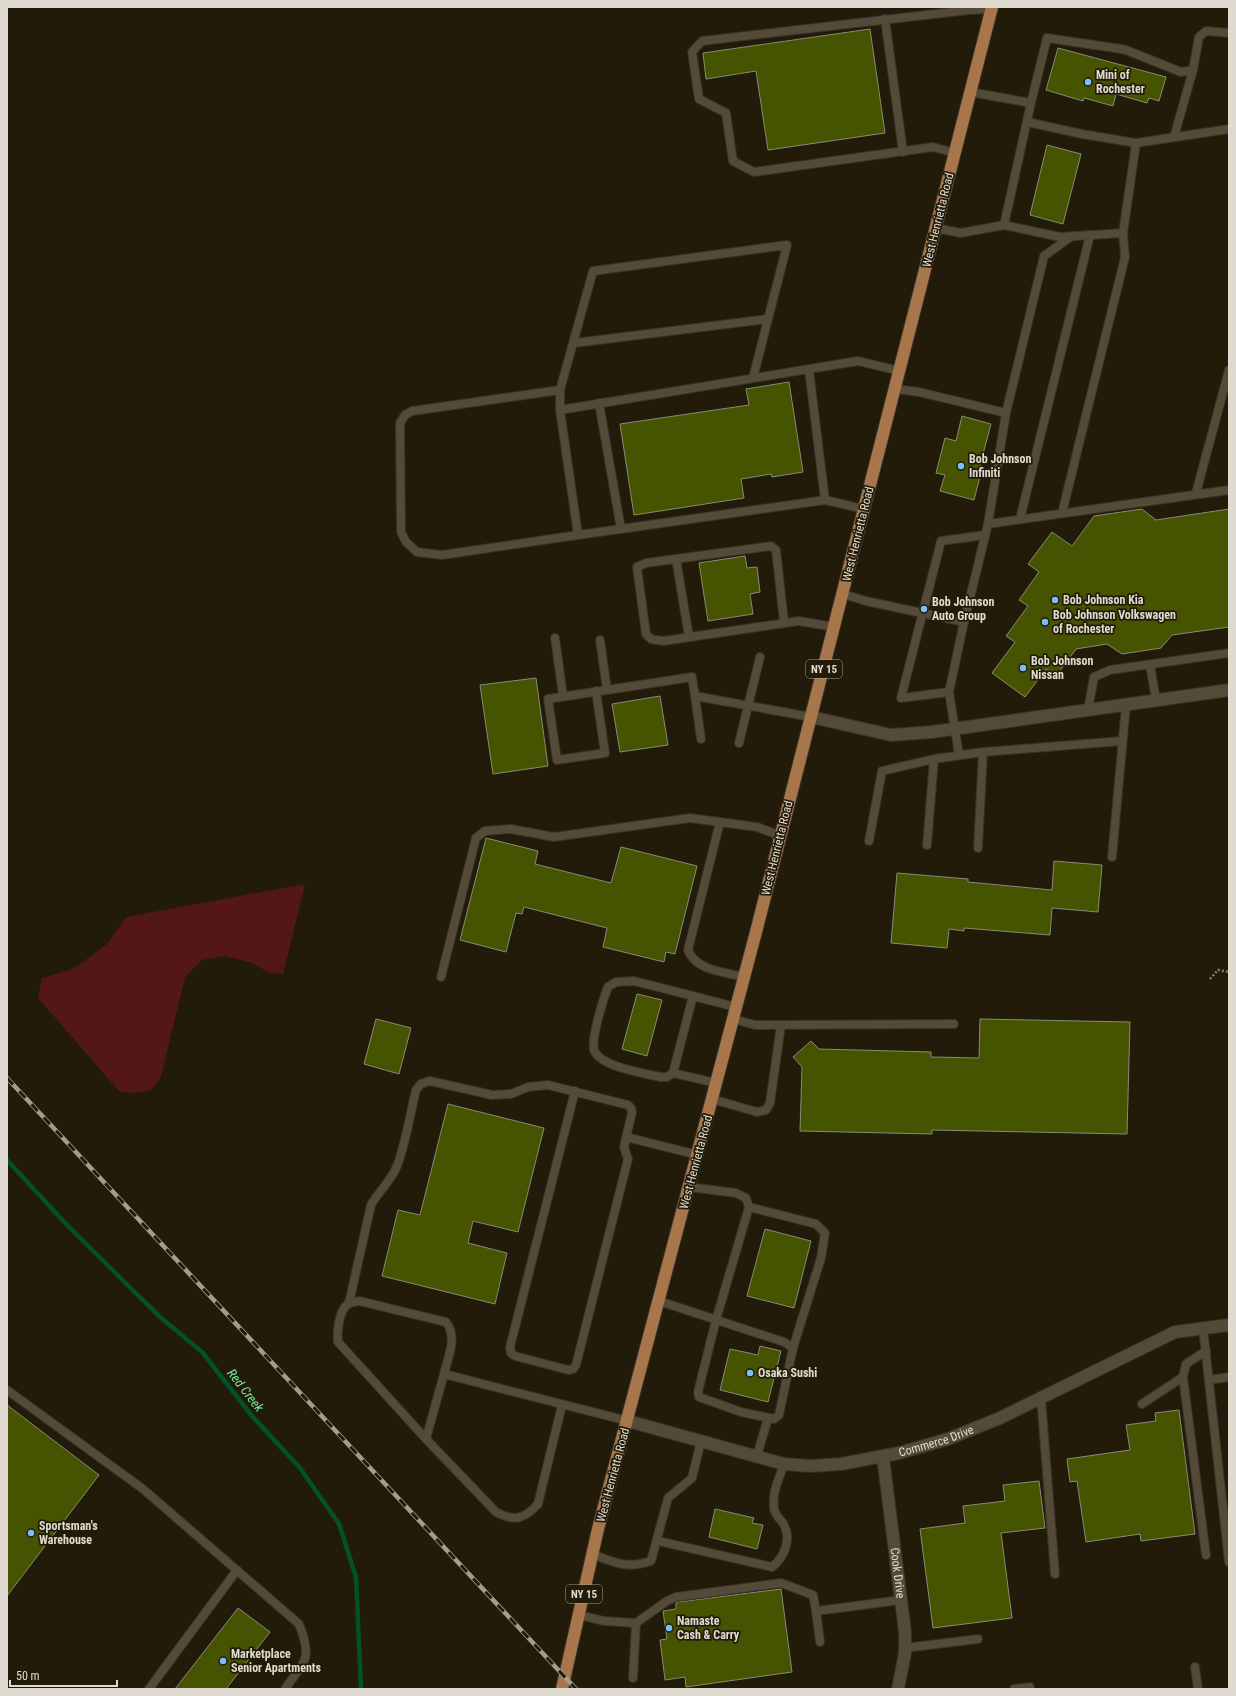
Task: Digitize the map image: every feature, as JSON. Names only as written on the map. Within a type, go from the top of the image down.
[{"type":"main road","name":"West Henrietta Road","points":[[562,1689],[592,1554],[781,836],[992,8]]},
{"type":"street","points":[[811,717],[891,735],[954,729],[1229,690]]},
{"type":"street","name":"Commerce Drive","points":[[628,1421],[784,1464],[809,1466],[841,1464],[883,1457],[948,1439],[1000,1418],[1175,1332],[1229,1325]]},
{"type":"street","name":"Cook Drive","points":[[883,1457],[901,1600],[905,1648],[898,1689]]},
{"type":"lane","points":[[955,153],[933,148],[754,172],[733,161],[726,113],[699,99],[692,52],[702,41],[992,8]]},
{"type":"lane","points":[[885,19],[903,152]]},
{"type":"lane","points":[[1174,137],[1193,70],[1199,37],[1206,31],[1229,34]]},
{"type":"lane","points":[[1004,225],[1047,38],[1126,50],[1181,72],[1193,70]]},
{"type":"lane","points":[[970,92],[1031,103]]},
{"type":"lane","points":[[1027,122],[1082,134],[1136,143],[1229,129]]},
{"type":"lane","points":[[1062,513],[1125,257],[1123,232],[1136,143]]},
{"type":"lane","points":[[936,228],[961,233],[1004,225],[1060,237],[1123,232]]},
{"type":"lane","points":[[1020,519],[1090,235]]},
{"type":"lane","points":[[960,755],[954,729],[949,692],[964,622],[988,524],[1006,413],[1044,256],[1072,236]]},
{"type":"lane","points":[[578,535],[560,410],[560,390],[574,343],[592,271],[787,245],[753,378]]},
{"type":"lane","points":[[574,343],[768,319]]},
{"type":"lane","points":[[560,410],[858,361],[900,371]]},
{"type":"lane","points":[[809,370],[825,500]]},
{"type":"lane","points":[[1196,493],[1229,370]]},
{"type":"lane","points":[[895,389],[919,392],[1006,413]]},
{"type":"lane","points":[[560,390],[412,411],[405,415],[400,423],[401,532],[406,542],[417,552],[442,555],[825,500],[864,509]]},
{"type":"lane","points":[[599,403],[621,529]]},
{"type":"lane","points":[[988,524],[1196,493],[1229,490]]},
{"type":"lane","points":[[949,692],[901,698],[941,541],[985,535]]},
{"type":"lane","points":[[784,622],[776,550],[772,546],[646,563],[637,567],[646,634],[651,639],[663,641],[799,621],[834,627]]},
{"type":"lane","points":[[676,559],[689,637]]},
{"type":"lane","points":[[843,594],[866,601],[964,622]]},
{"type":"lane","points":[[555,638],[563,696]]},
{"type":"lane","points":[[600,640],[607,690]]},
{"type":"lane","points":[[1088,710],[1094,677],[1110,670],[1229,653]]},
{"type":"lane","points":[[739,743],[760,657]]},
{"type":"lane","points":[[1150,665],[1156,700]]},
{"type":"lane","points":[[596,691],[605,753],[557,760],[548,698],[596,691],[607,690],[692,677],[701,739]]},
{"type":"lane","points":[[695,696],[811,717]]},
{"type":"lane","points":[[1112,858],[1126,705]]},
{"type":"lane","points":[[869,841],[882,771],[934,759],[983,752],[1122,742]]},
{"type":"lane","points":[[978,848],[983,752]]},
{"type":"lane","points":[[926,845],[934,759]]},
{"type":"lane","points":[[441,977],[476,838],[485,831],[511,829],[554,837],[690,818],[757,827],[781,836]]},
{"type":"lane","points":[[720,822],[688,950],[692,959],[701,966],[744,977]]},
{"type":"lane","points":[[716,1083],[673,1073],[660,1077],[620,1067],[602,1060],[595,1051],[593,1043],[602,1002],[608,987],[616,982],[634,981],[736,1007]]},
{"type":"lane","points":[[673,1073],[693,996]]},
{"type":"lane","points":[[733,1019],[755,1025],[954,1024]]},
{"type":"lane","points":[[712,1099],[757,1112],[766,1110],[770,1103],[781,1025]]},
{"type":"lane","points":[[562,1405],[538,1504],[529,1515],[505,1517],[496,1512],[426,1439],[338,1342],[338,1335],[343,1309],[349,1303],[371,1205],[378,1192],[390,1179],[397,1165],[416,1090],[421,1084],[430,1081],[492,1095],[511,1094],[528,1087],[548,1085],[628,1105],[632,1112],[624,1147],[628,1160],[576,1365],[568,1370],[515,1356],[511,1353],[510,1347],[575,1092]]},
{"type":"lane","points":[[626,1137],[698,1155]]},
{"type":"lane","points":[[689,1187],[736,1194],[746,1198],[748,1207],[716,1320],[698,1392],[699,1397],[741,1412],[774,1419],[779,1415],[793,1348],[821,1258],[825,1233],[816,1224],[748,1207]]},
{"type":"lane","points":[[349,1303],[359,1301],[446,1322],[450,1328],[453,1336],[426,1439]]},
{"type":"lane","points":[[659,1301],[784,1342],[793,1348]]},
{"type":"lane","points":[[1204,1328],[1229,1562]]},
{"type":"lane","points":[[1206,1351],[1186,1364],[1183,1376],[1206,1555]]},
{"type":"lane","points":[[444,1374],[628,1421]]},
{"type":"lane","points":[[1142,1404],[1183,1376]]},
{"type":"lane","points":[[1209,1380],[1229,1377]]},
{"type":"lane","points":[[7,1390],[143,1489],[298,1624],[306,1642],[306,1658],[285,1689]]},
{"type":"lane","points":[[1041,1398],[1056,1574]]},
{"type":"lane","points":[[757,1456],[768,1418]]},
{"type":"lane","points":[[592,1554],[618,1564],[636,1566],[651,1560],[658,1542],[668,1498],[692,1478],[701,1441]]},
{"type":"lane","points":[[658,1542],[772,1567],[780,1561],[785,1550],[788,1537],[784,1525],[774,1510],[773,1493],[784,1464]]},
{"type":"lane","points":[[149,1689],[237,1570]]},
{"type":"lane","points":[[579,1615],[604,1621],[636,1623],[667,1600],[676,1597],[781,1583],[813,1595],[820,1642]]},
{"type":"lane","points":[[816,1612],[901,1600]]},
{"type":"lane","points":[[633,1678],[636,1623]]},
{"type":"lane","points":[[905,1648],[978,1639]]},
{"type":"lane","points":[[1195,1667],[1198,1689]]},
{"type":"lane","points":[[1014,1689],[1030,1687]]},
{"type":"path","points":[[1210,979],[1218,970],[1229,972]]},
{"type":"shaded area","points":[[305,884],[283,974],[269,973],[253,963],[224,956],[202,960],[185,977],[161,1077],[151,1090],[133,1093],[119,1091],[38,998],[42,978],[73,969],[107,944],[126,917]]},
{"type":"building","points":[[870,29],[885,133],[768,150],[756,71],[706,79],[703,53]]},
{"type":"building","points":[[1058,48],[1166,77],[1159,101],[1149,98],[1147,103],[1116,94],[1113,106],[1084,98],[1083,101],[1046,90]]},
{"type":"building","points":[[1047,145],[1081,154],[1063,224],[1030,215]]},
{"type":"building","points":[[789,382],[803,472],[772,477],[771,474],[741,479],[744,498],[634,515],[620,424],[749,405],[746,389]]},
{"type":"building","points":[[962,416],[991,424],[979,469],[982,469],[974,500],[940,491],[945,475],[936,473],[945,438],[956,441]]},
{"type":"building","points":[[1142,509],[1156,520],[1229,509],[1229,627],[1172,635],[1161,648],[1122,654],[1107,644],[1076,649],[1056,676],[1046,669],[1025,697],[992,673],[1015,642],[1006,636],[1028,606],[1019,600],[1039,572],[1028,564],[1052,532],[1072,546],[1094,516]]},
{"type":"building","points":[[745,556],[747,568],[757,567],[760,592],[750,594],[753,614],[708,621],[699,563]]},
{"type":"building","points":[[536,678],[548,766],[493,774],[480,685]]},
{"type":"building","points":[[660,696],[668,745],[620,752],[612,704]]},
{"type":"building","points":[[486,838],[538,851],[535,864],[611,883],[621,847],[697,866],[675,954],[666,952],[664,962],[603,947],[607,928],[524,907],[522,914],[516,913],[506,952],[460,940]]},
{"type":"building","points":[[1054,861],[1102,865],[1098,912],[1052,908],[1050,935],[964,928],[964,931],[949,929],[947,948],[891,943],[897,873],[968,879],[968,882],[1052,890]]},
{"type":"building","points":[[637,994],[662,1000],[647,1056],[622,1049]]},
{"type":"building","points":[[376,1019],[411,1028],[399,1074],[364,1064]]},
{"type":"building","points":[[980,1019],[1130,1022],[1127,1134],[932,1130],[932,1134],[800,1131],[802,1067],[793,1057],[811,1041],[819,1049],[931,1052],[931,1057],[979,1058]]},
{"type":"building","points":[[448,1104],[544,1128],[518,1232],[473,1221],[468,1243],[507,1253],[495,1304],[382,1276],[398,1210],[420,1215]]},
{"type":"building","points":[[765,1229],[811,1241],[794,1308],[747,1296]]},
{"type":"building","name":"Osaka Sushi","points":[[760,1346],[781,1351],[768,1402],[720,1390],[730,1349],[758,1355]]},
{"type":"building","name":"Sportsman's Warehouse","points":[[7,1405],[99,1475],[7,1596]]},
{"type":"building","points":[[1179,1410],[1195,1534],[1141,1541],[1140,1534],[1086,1542],[1077,1481],[1070,1482],[1067,1459],[1130,1450],[1126,1425],[1156,1421],[1155,1413]]},
{"type":"building","points":[[1039,1481],[1045,1528],[1001,1533],[1012,1618],[933,1628],[920,1529],[965,1523],[963,1506],[1005,1501],[1003,1485]]},
{"type":"building","points":[[715,1509],[754,1518],[752,1523],[763,1525],[757,1549],[709,1537]]},
{"type":"building","points":[[781,1589],[792,1672],[686,1687],[685,1677],[665,1680],[660,1640],[667,1639],[663,1611],[676,1609],[676,1603],[678,1602]]},
{"type":"building","name":"Marketplace Senior Apartments","points":[[238,1608],[270,1632],[226,1689],[175,1689]]},
{"type":"waterway","name":"Red Creek","points":[[7,1160],[67,1225],[160,1317],[202,1352],[252,1416],[300,1468],[339,1524],[356,1577],[361,1689]]},
{"type":"railway","points":[[7,1078],[576,1689]]},
{"type":"place","name":"Mini of Rochester","points":[[1088,82]]},
{"type":"place","name":"Bob Johnson Infiniti","points":[[961,466]]},
{"type":"place","name":"Bob Johnson Kia","points":[[1055,600]]},
{"type":"place","name":"Bob Johnson Auto Group","points":[[924,609]]},
{"type":"place","name":"Bob Johnson Volkswagen of Rochester","points":[[1045,622]]},
{"type":"place","name":"Bob Johnson Nissan","points":[[1023,668]]},
{"type":"place","name":"Osaka Sushi","points":[[750,1373]]},
{"type":"place","name":"Sportsman's Warehouse","points":[[31,1533]]},
{"type":"place","name":"Namaste Cash & Carry","points":[[669,1628]]},
{"type":"place","name":"Marketplace Senior Apartments","points":[[223,1661]]}]
